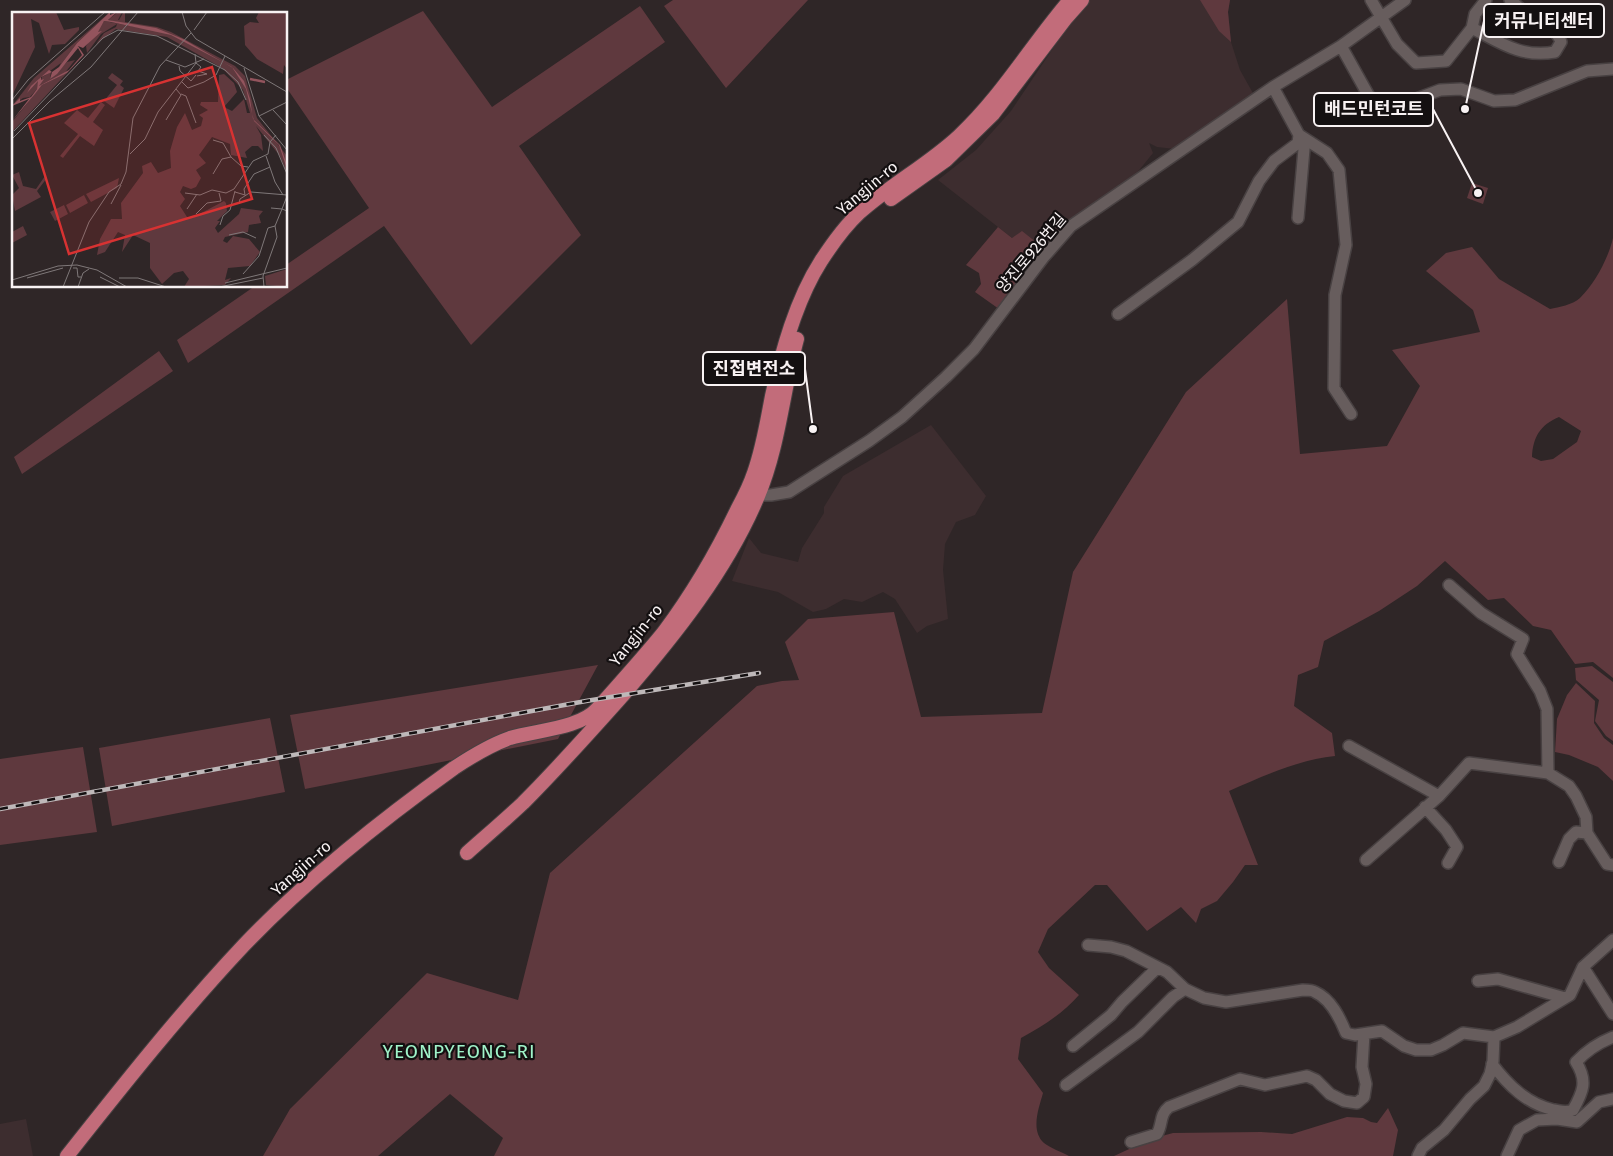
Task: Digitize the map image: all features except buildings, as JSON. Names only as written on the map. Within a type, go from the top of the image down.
[{"type":"main road","name":"Yangjin-ro","points":[[467,853],[522,804],[597,724],[653,660],[731,554],[752,495],[754,474],[761,453],[773,393],[796,310],[821,260],[839,235],[861,211],[959,136],[990,102],[1050,22],[1070,0]]},
{"type":"main road","name":"Yangjin-ro","points":[[67,1156],[129,1078],[244,945],[342,853],[483,749],[526,733],[569,725],[594,713],[662,633],[692,592],[769,464],[802,321],[816,285],[833,257],[853,232],[875,211],[946,160],[993,114],[1066,18],[1082,0]]},
{"type":"main road","name":"Yangjin-ro","points":[[77,1156],[142,1076],[250,950],[348,859],[453,779],[489,755],[533,739],[558,735],[597,724]]},
{"type":"street","points":[[1371,0],[1397,44],[1416,63],[1446,61],[1472,28],[1475,14],[1486,0]]},
{"type":"street","name":"양진로926번길","points":[[752,495],[789,492],[869,441],[902,417],[946,378],[974,349],[1043,258],[1072,226],[1273,87],[1341,46],[1405,0]]},
{"type":"street","points":[[1472,28],[1517,51],[1541,55],[1555,52],[1561,42],[1550,26],[1527,14],[1510,0]]},
{"type":"street","points":[[1341,46],[1375,107],[1389,110],[1440,90],[1461,89],[1494,100],[1515,100],[1587,71],[1613,70]]},
{"type":"street","points":[[1273,87],[1304,149],[1298,218]]},
{"type":"street","points":[[1118,314],[1192,260],[1238,222],[1259,181],[1274,161],[1298,143],[1299,136]]},
{"type":"street","points":[[1299,136],[1327,153],[1339,170],[1346,245],[1335,295],[1334,388],[1351,414]]},
{"type":"street","points":[[1449,586],[1481,613],[1523,639],[1517,654],[1540,691],[1547,709],[1548,773]]},
{"type":"street","points":[[1349,746],[1439,796]]},
{"type":"street","points":[[1366,860],[1439,796],[1469,763],[1548,773],[1569,786],[1586,817],[1587,832],[1608,864],[1613,865]]},
{"type":"street","points":[[1425,807],[1446,830],[1457,846],[1448,863]]},
{"type":"street","points":[[1559,862],[1569,839],[1576,832],[1587,832]]},
{"type":"street","points":[[1088,945],[1111,947],[1126,951],[1167,972],[1184,989],[1204,998],[1226,1002],[1303,990],[1316,992],[1337,1013],[1346,1033],[1355,1035],[1382,1032],[1404,1046],[1416,1050],[1431,1050],[1463,1033],[1494,1037],[1517,1027],[1570,995],[1583,967],[1613,940]]},
{"type":"street","points":[[1583,967],[1613,1014]]},
{"type":"street","points":[[1072,1046],[1111,1015],[1158,968]]},
{"type":"street","points":[[1478,981],[1498,979],[1565,998]]},
{"type":"street","points":[[1066,1085],[1138,1032],[1173,997],[1184,989]]},
{"type":"street","points":[[1131,1142],[1158,1134],[1163,1111],[1169,1107],[1240,1079],[1265,1085],[1307,1076],[1316,1080],[1330,1094],[1344,1101],[1358,1103],[1364,1097],[1366,1084],[1362,1066],[1364,1034]]},
{"type":"street","points":[[1418,1156],[1422,1148],[1444,1130],[1470,1099],[1484,1086],[1490,1074],[1494,1037]]},
{"type":"street","points":[[1492,1064],[1502,1077],[1534,1104],[1567,1112],[1573,1110],[1582,1092],[1584,1081],[1581,1069],[1576,1062],[1585,1052],[1613,1038]]},
{"type":"street","points":[[1507,1156],[1519,1130],[1531,1123],[1537,1120],[1557,1119],[1577,1122],[1599,1102],[1613,1099]]},
{"type":"shaded area","points":[[673,0],[808,0],[726,88],[664,6]]},
{"type":"shaded area","points":[[1090,0],[1230,0],[1228,12],[1231,42],[1240,70],[1254,95],[1175,149],[1157,147],[1149,143],[1153,153],[1132,179],[1071,219],[1046,250],[1012,238],[938,180],[976,150],[1011,111],[1080,8]]},
{"type":"shaded area","points":[[1200,0],[1230,0],[1228,12],[1231,42],[1219,31]]},
{"type":"shaded area","points":[[640,6],[665,42],[519,146],[581,235],[471,345],[384,226],[188,363],[177,340],[252,288],[288,288],[288,264],[369,208],[288,90],[288,79],[423,11],[492,107]]},
{"type":"shaded area","points":[[1472,183],[1488,188],[1483,204],[1467,198]]},
{"type":"shaded area","points":[[998,227],[1012,238],[1022,231],[1046,250],[999,309],[975,292],[981,284],[979,273],[966,265]]},
{"type":"shaded area","points":[[1613,238],[1613,678],[1593,662],[1575,664],[1551,630],[1533,626],[1504,598],[1488,600],[1445,561],[1417,586],[1379,611],[1324,641],[1318,667],[1298,675],[1294,706],[1332,733],[1335,756],[1294,765],[1229,791],[1258,865],[1245,865],[1217,901],[1201,909],[1196,923],[1181,907],[1147,931],[1107,885],[1095,885],[1048,929],[1038,952],[1049,968],[1079,995],[1052,1019],[1021,1038],[1018,1059],[1043,1093],[1036,1125],[1040,1138],[1047,1145],[1069,1156],[494,1156],[503,1138],[450,1094],[378,1156],[263,1156],[290,1109],[427,973],[518,1000],[550,873],[757,686],[799,680],[785,642],[808,619],[894,612],[921,717],[1042,713],[1073,572],[1186,392],[1287,299],[1300,454],[1387,446],[1420,386],[1392,350],[1480,332],[1473,310],[1426,271],[1446,253],[1472,247],[1499,279],[1550,309],[1569,304],[1586,292],[1596,278]],"holes":[[[1559,417],[1581,431],[1577,442],[1553,459],[1541,461],[1532,457],[1534,443],[1539,432],[1552,420]]]},
{"type":"shaded area","points":[[159,351],[173,371],[22,474],[14,457]]},
{"type":"shaded area","points":[[931,425],[986,496],[975,515],[956,522],[945,544],[943,570],[948,619],[927,626],[917,633],[895,599],[883,592],[862,602],[844,599],[826,609],[813,612],[778,592],[732,581],[749,538],[761,553],[798,562],[802,548],[824,513],[824,507],[843,476]]},
{"type":"shaded area","points":[[598,665],[558,739],[305,789],[290,715]]},
{"type":"shaded area","points":[[1592,666],[1613,682],[1613,741],[1606,736],[1595,721],[1599,700],[1576,680],[1575,668]]},
{"type":"shaded area","points":[[1576,683],[1595,701],[1594,723],[1604,738],[1613,745],[1613,781],[1598,767],[1569,755],[1555,752],[1557,719],[1567,695]]},
{"type":"shaded area","points":[[270,718],[285,792],[112,826],[99,748]]},
{"type":"shaded area","points":[[83,747],[97,832],[0,845],[0,759]]},
{"type":"shaded area","points":[[1388,1108],[1398,1130],[1393,1156],[1114,1156],[1151,1139],[1173,1133],[1261,1132],[1292,1134],[1347,1117],[1363,1118],[1377,1123]]},
{"type":"shaded area","points":[[26,1119],[33,1156],[0,1156],[0,1124]]},
{"type":"railway","points":[[0,809],[586,701],[759,673]]},
{"type":"place","name":"커뮤니티센터","points":[[1465,109]]},
{"type":"place","name":"배드민턴코트","points":[[1478,193]]},
{"type":"place","name":"진접변전소","points":[[813,429]]},
{"type":"district","name":"YEONPYEONG-RI","points":[[459,1051]]}]
